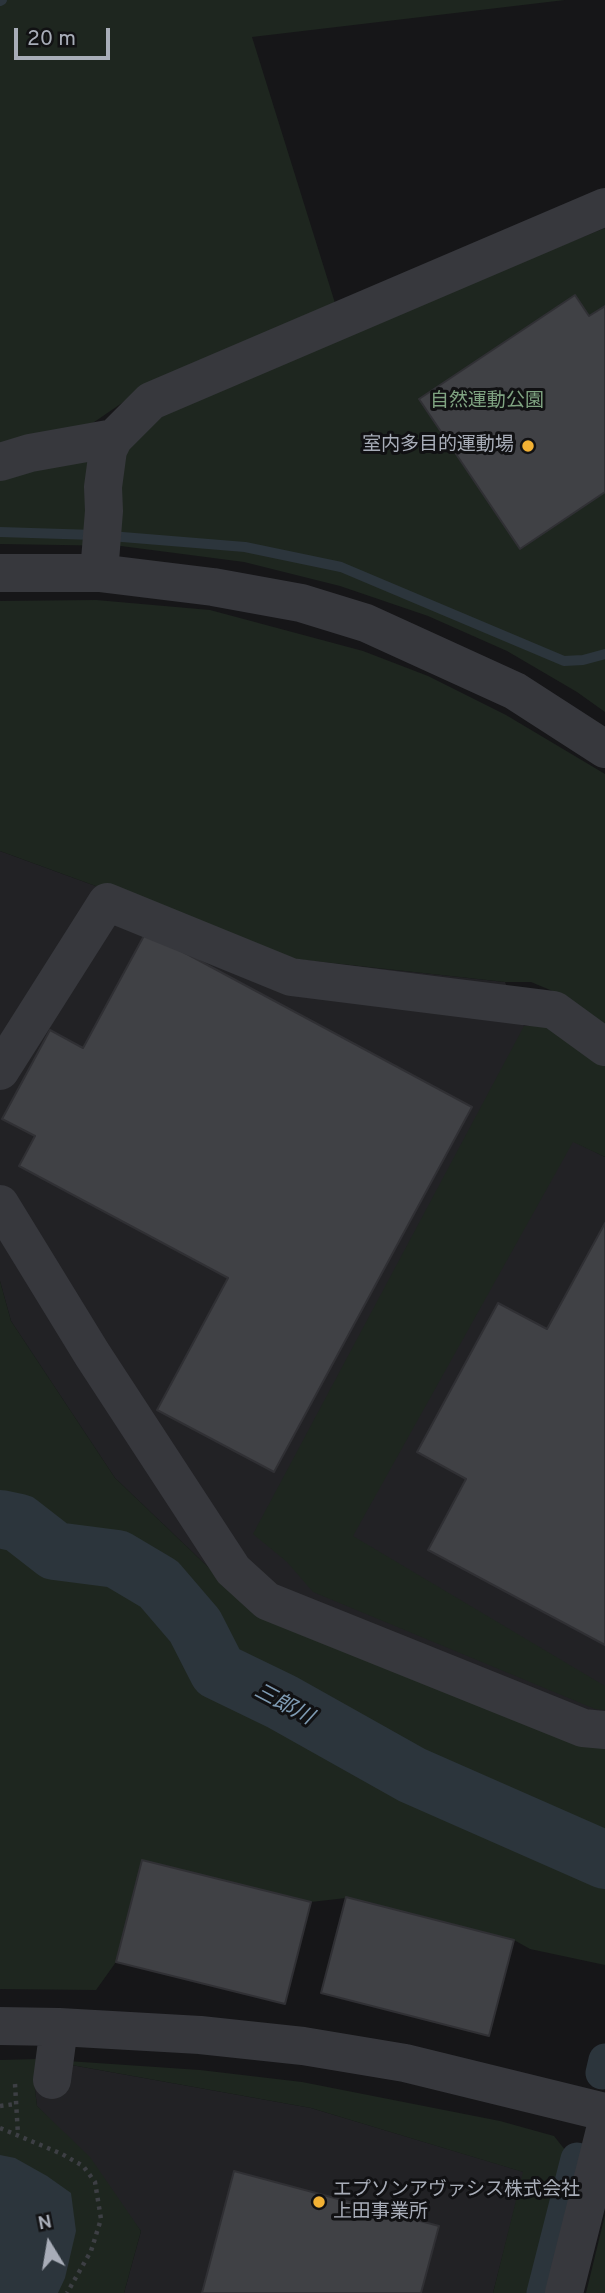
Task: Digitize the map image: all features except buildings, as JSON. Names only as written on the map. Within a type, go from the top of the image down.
[{"type":"street","points":[[101,543],[103,487],[108,450],[114,438],[151,401],[605,207]]},
{"type":"street","points":[[0,462],[30,453],[114,438]]},
{"type":"street","points":[[0,573],[101,543],[213,587],[301,603],[366,623],[514,691],[605,749]]},
{"type":"street","points":[[0,1071],[107,902],[290,976],[554,1010],[577,1024],[605,1047]]},
{"type":"street","points":[[0,1204],[92,1354],[233,1570],[267,1601],[583,1728],[605,1730]]},
{"type":"street","points":[[0,2026],[59,2026],[200,2035],[303,2046],[405,2063],[504,2085],[605,2112]]},
{"type":"street","points":[[52,2080],[59,2026]]},
{"type":"street","points":[[564,2293],[605,2130]]},
{"type":"path","points":[[0,2106],[15,2104]]},
{"type":"path","points":[[0,2128],[62,2154],[83,2166],[95,2182],[101,2219],[91,2251],[67,2293]]},
{"type":"shaded area","points":[[0,851],[295,959],[505,982],[573,1141],[605,1157],[605,1737],[230,1588],[115,1478],[11,1321],[0,1281]]},
{"type":"shaded area","name":"エプソンアヴァシス株式会社 上田事業所","points":[[38,2059],[311,2108],[524,2172],[493,2293],[124,2293],[141,2231],[60,2130],[37,2106],[34,2081]]},
{"type":"shaded area","points":[[0,2155],[15,2158],[71,2193],[76,2231],[65,2278],[58,2293],[0,2293]]},
{"type":"green space","name":"自然運動公園","points":[[0,0],[565,0],[252,37],[335,303],[151,383],[87,427],[267,365],[605,228],[605,712],[577,692],[507,651],[428,616],[340,586],[244,562],[121,546],[0,544]]},
{"type":"green space","points":[[96,600],[210,610],[363,651],[428,676],[506,715],[605,774],[605,1028],[555,992],[531,982],[505,982],[295,959],[0,851],[0,601]]},
{"type":"green space","points":[[524,1026],[550,1026],[605,1061],[605,1157],[573,1142],[353,1536],[605,1686],[605,1710],[595,1709],[313,1592],[287,1562],[253,1534]]},
{"type":"green space","points":[[0,1281],[11,1321],[115,1478],[230,1588],[605,1737],[605,1965],[530,1949],[514,1940],[346,1898],[311,1902],[142,1860],[116,1962],[96,1990],[0,1989]]},
{"type":"green space","points":[[38,2059],[200,2070],[302,2082],[500,2121],[554,2136],[573,2160],[539,2293],[493,2293],[523,2172],[311,2108]]},
{"type":"green space","points":[[38,2059],[34,2081],[37,2106],[90,2157],[141,2231],[124,2293],[0,2293],[0,2060]]},
{"type":"green space","points":[[605,2215],[605,2293],[586,2293]]},
{"type":"waterway","points":[[0,532],[95,535]]},
{"type":"waterway","points":[[110,536],[245,547],[341,567],[564,661],[583,660],[605,654]]},
{"type":"waterway","name":"三郎川","points":[[0,1519],[19,1523],[55,1551],[117,1559],[159,1584],[195,1626],[218,1671],[282,1702],[412,1775],[605,1860]]},
{"type":"waterway","points":[[602,2073],[605,2060]]},
{"type":"waterway","points":[[543,2293],[577,2159]]},
{"type":"place","name":"室内多目的運動場","points":[[528,446]]},
{"type":"place","name":"エプソンアヴァシス株式会社 上田事業所","points":[[319,2202]]}]
